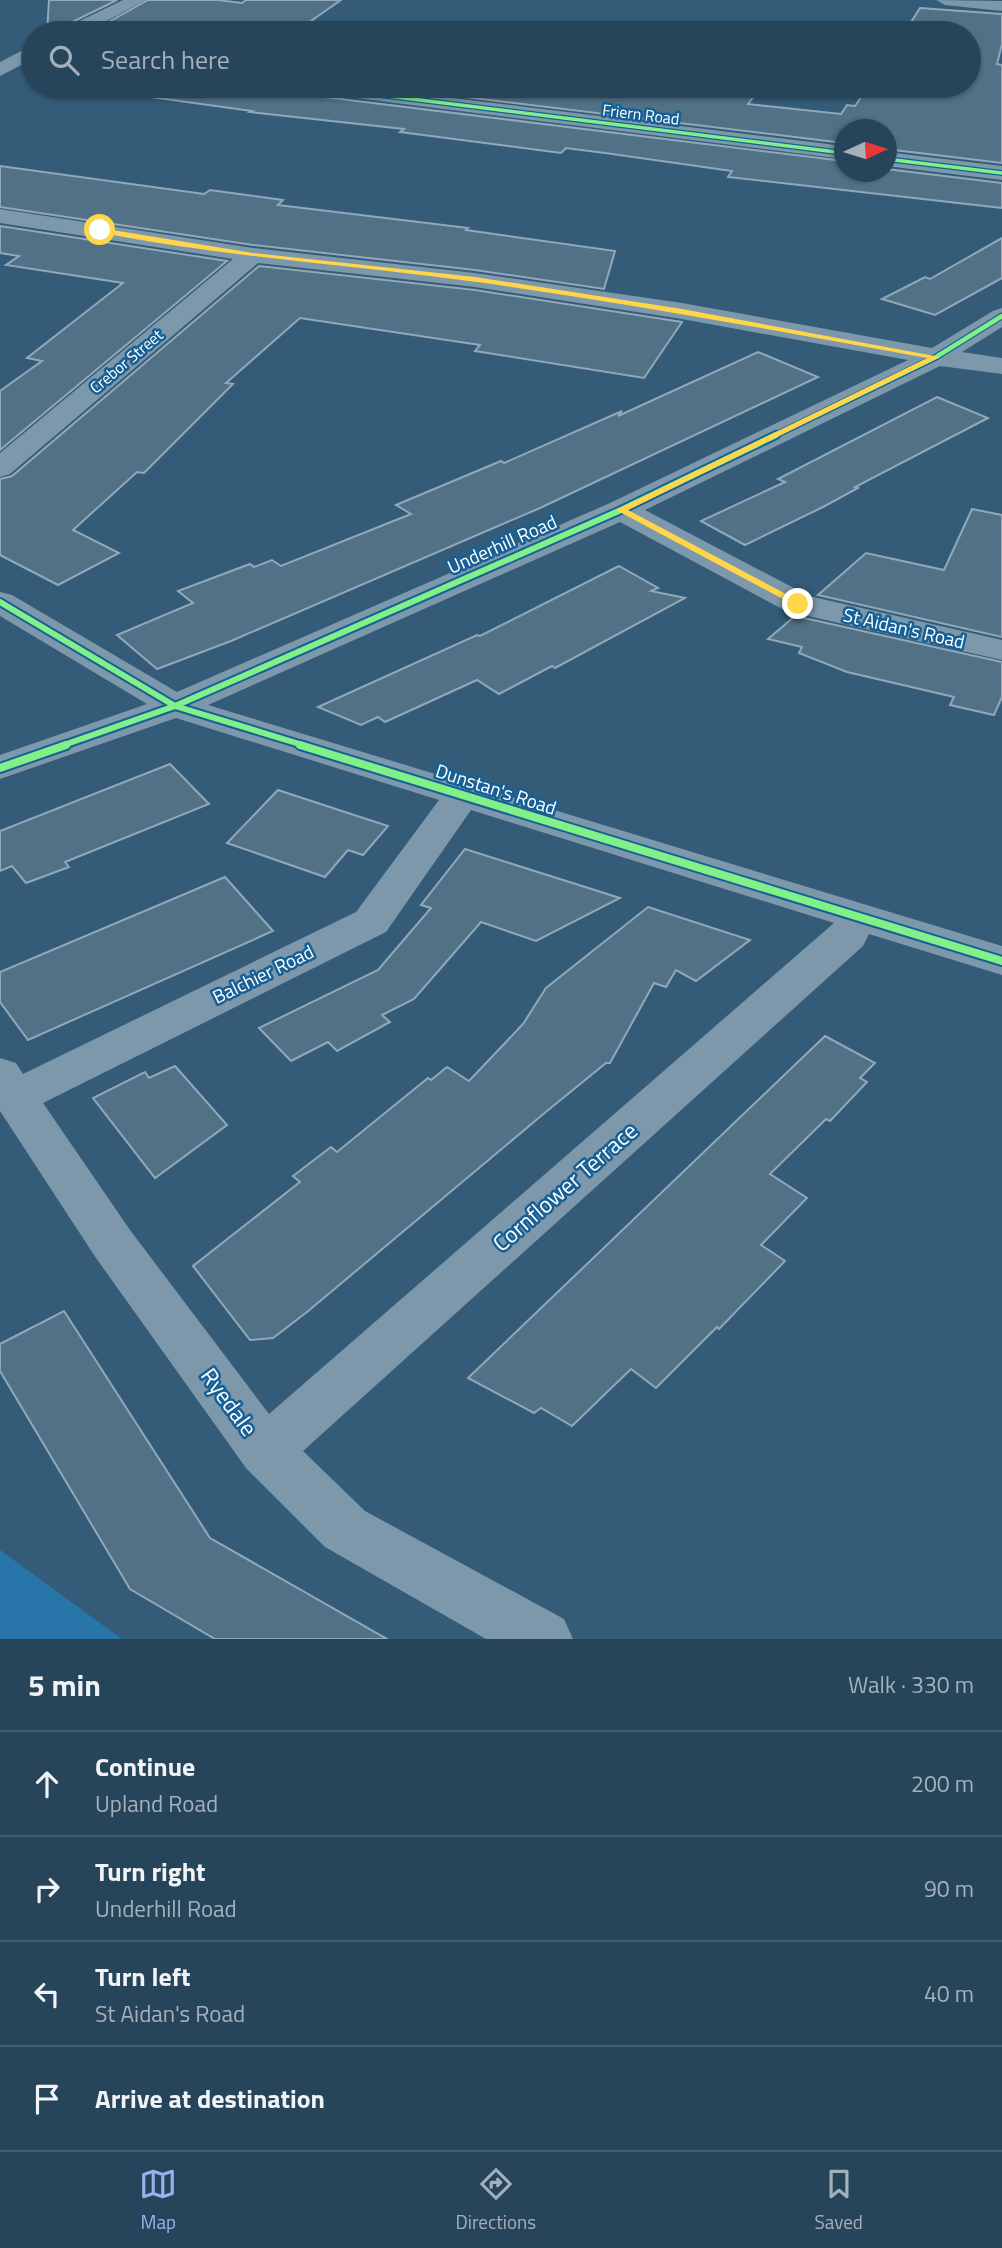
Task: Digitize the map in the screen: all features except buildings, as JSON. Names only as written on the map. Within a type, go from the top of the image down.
[{"type":"main road","points":[[945,0],[1002,6]]},
{"type":"street","points":[[94,21],[137,0]]},
{"type":"street","points":[[0,48],[21,51]]},
{"type":"street","points":[[0,70],[21,58]]},
{"type":"street","name":"Friern Road","points":[[405,98],[834,152]]},
{"type":"street","points":[[897,160],[1002,173]]},
{"type":"street","points":[[0,216],[253,255],[530,288],[1002,366]]},
{"type":"street","name":"Crebor Street","points":[[0,468],[253,255]]},
{"type":"street","name":"Underhill Road","points":[[0,768],[175,706],[621,510],[936,357],[1002,316]]},
{"type":"street","name":"St Aidan's Road","points":[[621,510],[798,604],[1002,650]]},
{"type":"street","name":"Dunstan's Road","points":[[0,602],[175,706],[1002,961]]},
{"type":"street","name":"Balchier Road","points":[[8,1086],[371,922],[462,796]]},
{"type":"street","name":"Cornflower Terrace","points":[[264,1451],[848,936],[858,917]]},
{"type":"street","name":"Ryedale","points":[[8,1086],[113,1244],[264,1451],[345,1529],[543,1639]]},
{"type":"shaded area","points":[[0,1550],[122,1639],[0,1639]]},
{"type":"cycle path","points":[[404,98],[834,152]]},
{"type":"cycle path","points":[[897,160],[1002,173]]},
{"type":"cycle path","points":[[0,768],[175,706],[621,510],[936,357],[1002,316]]},
{"type":"cycle path","points":[[0,602],[175,706],[1002,961]]},
{"type":"route","points":[[100,230],[253,255],[475,280],[682,311],[936,357],[621,510],[798,604]]}]
